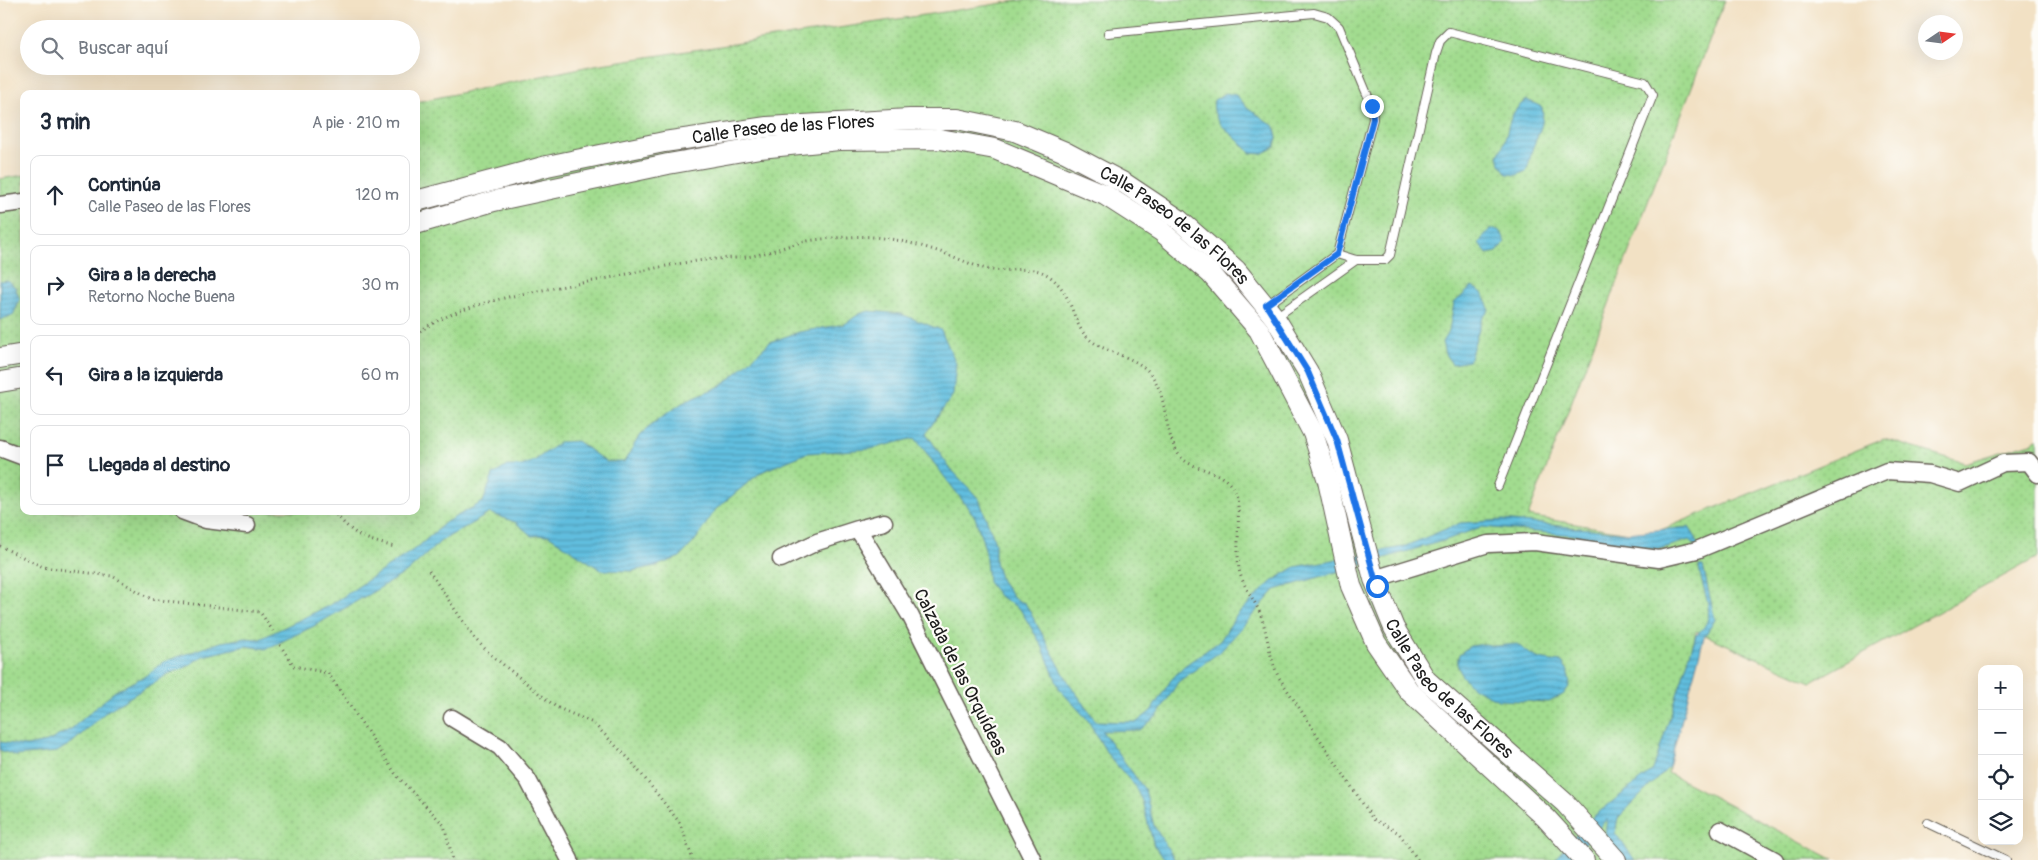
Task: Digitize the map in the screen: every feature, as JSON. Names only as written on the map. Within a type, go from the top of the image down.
[{"type":"street","name":"Calle Paseo de las Flores","points":[[420,200],[547,166],[664,142],[767,127],[910,119],[957,119],[1015,131],[1065,152],[1124,183],[1178,219],[1236,270],[1262,317],[1313,433],[1328,481],[1351,586],[1376,643],[1409,692],[1546,818],[1584,860]]},
{"type":"street","name":"Calle Paseo de las Flores","points":[[420,223],[494,201],[668,164],[760,148],[839,140],[940,139],[995,149],[1105,195],[1161,231],[1262,317],[1308,372],[1337,440],[1374,579],[1394,628],[1426,680],[1565,803],[1614,857]]},
{"type":"street","points":[[664,142],[668,164]]},
{"type":"street","points":[[0,205],[20,202]]},
{"type":"street","points":[[0,358],[20,355]]},
{"type":"street","points":[[0,382],[20,379]]},
{"type":"street","points":[[0,448],[20,456]]},
{"type":"street","points":[[1374,579],[1488,544],[1535,542],[1659,559],[1697,550],[1887,471],[1930,474],[1960,483],[2003,463],[2029,462],[2038,474]]},
{"type":"street","points":[[193,515],[206,520],[247,525]]},
{"type":"street","points":[[781,560],[816,542],[884,522]]},
{"type":"street","name":"Calzada de las Orquídeas","points":[[858,529],[910,617],[1033,860]]},
{"type":"street","points":[[1363,613],[1383,601]]},
{"type":"street","points":[[452,718],[500,747],[528,780],[570,860]]},
{"type":"street","points":[[1720,830],[1775,860]]},
{"type":"lane","points":[[1108,33],[1314,13],[1328,17],[1339,26],[1372,106],[1373,119],[1337,254],[1262,317]]},
{"type":"lane","points":[[1337,254],[1356,260],[1385,260],[1390,255],[1436,53],[1440,41],[1449,32],[1645,82],[1653,95],[1498,486]]},
{"type":"lane","points":[[1262,317],[1356,260]]},
{"type":"lane","points":[[1928,823],[2006,860]]},
{"type":"path","points":[[420,332],[464,311],[513,297],[714,257],[763,255],[802,242],[851,236],[918,244],[989,270],[1025,269],[1047,273],[1065,290],[1078,322],[1088,338],[1135,361],[1151,373],[1161,391],[1173,444],[1180,456],[1199,467],[1220,474],[1232,485],[1238,498],[1236,542],[1239,572],[1261,616],[1270,658],[1278,676],[1373,819],[1399,833],[1418,860]]},
{"type":"path","points":[[336,515],[349,530],[368,540],[395,547]]},
{"type":"path","points":[[0,546],[43,567],[112,576],[151,599],[260,612],[273,631]]},
{"type":"path","points":[[429,571],[475,639],[490,654],[556,707],[593,724],[632,762],[680,823],[694,860]]},
{"type":"path","points":[[280,645],[294,666],[328,674],[397,776],[444,825],[453,860]]},
{"type":"green space","points":[[1023,0],[1725,0],[1528,516],[1646,536],[1884,439],[1965,463],[2031,443],[2038,438],[2038,557],[1811,682],[1696,631],[1668,773],[1834,860],[0,860],[0,179],[20,176],[20,515],[420,515],[420,101],[595,65]]},
{"type":"water","points":[[1226,93],[1236,95],[1247,107],[1275,127],[1277,138],[1275,147],[1262,154],[1250,153],[1220,123],[1216,116],[1214,100]]},
{"type":"water","points":[[1527,100],[1542,107],[1543,118],[1541,127],[1526,171],[1517,175],[1507,174],[1500,164],[1498,155],[1514,112]]},
{"type":"water","points":[[1490,229],[1500,232],[1505,242],[1497,252],[1487,254],[1479,243]]},
{"type":"water","points":[[7,280],[15,287],[20,300],[13,315],[0,320],[0,281]]},
{"type":"water","points":[[1472,287],[1484,296],[1489,310],[1482,319],[1469,361],[1452,364],[1445,354],[1442,342],[1449,331],[1454,303]]},
{"type":"water","points":[[869,311],[901,314],[941,330],[956,363],[953,395],[926,433],[949,467],[979,499],[995,542],[995,562],[1001,581],[1016,600],[1025,603],[1069,683],[1096,721],[1137,722],[1151,711],[1171,680],[1184,666],[1220,641],[1236,616],[1271,582],[1295,567],[1403,547],[1460,523],[1503,520],[1627,533],[1689,527],[1696,538],[1699,549],[1689,540],[1657,550],[1572,535],[1481,527],[1446,540],[1275,590],[1221,651],[1178,682],[1158,715],[1140,730],[1102,731],[1145,790],[1154,826],[1175,860],[1166,860],[1154,846],[1142,801],[1134,785],[1108,755],[1087,719],[1060,690],[1042,646],[1020,609],[999,596],[988,582],[985,549],[975,517],[915,438],[871,449],[807,453],[761,472],[716,509],[694,542],[680,557],[656,566],[631,571],[601,570],[548,535],[532,536],[515,522],[490,513],[441,541],[407,572],[314,626],[266,649],[246,646],[203,656],[186,667],[170,673],[107,711],[73,742],[57,752],[16,756],[0,750],[0,742],[26,746],[47,742],[71,729],[115,691],[147,675],[163,662],[221,642],[245,638],[260,639],[332,604],[419,546],[446,522],[483,502],[493,475],[507,466],[521,466],[534,461],[560,442],[577,441],[606,462],[624,462],[640,435],[660,418],[687,400],[723,385],[770,342],[799,332],[845,324],[859,314]]},
{"type":"water","points":[[1699,566],[1703,566],[1715,620],[1704,637],[1669,767],[1618,818],[1615,833],[1635,860],[1619,860],[1605,834],[1607,819],[1570,860],[1554,860],[1590,819],[1653,770],[1696,635],[1703,628],[1707,620],[1708,604]]},
{"type":"water","points":[[1485,644],[1495,646],[1517,644],[1538,658],[1562,662],[1568,671],[1570,685],[1564,694],[1549,702],[1498,700],[1472,687],[1462,676],[1457,664],[1459,654],[1470,646]]},
{"type":"route","points":[[1372,106],[1373,119],[1337,254],[1266,305],[1308,372],[1337,440],[1377,586]]}]
